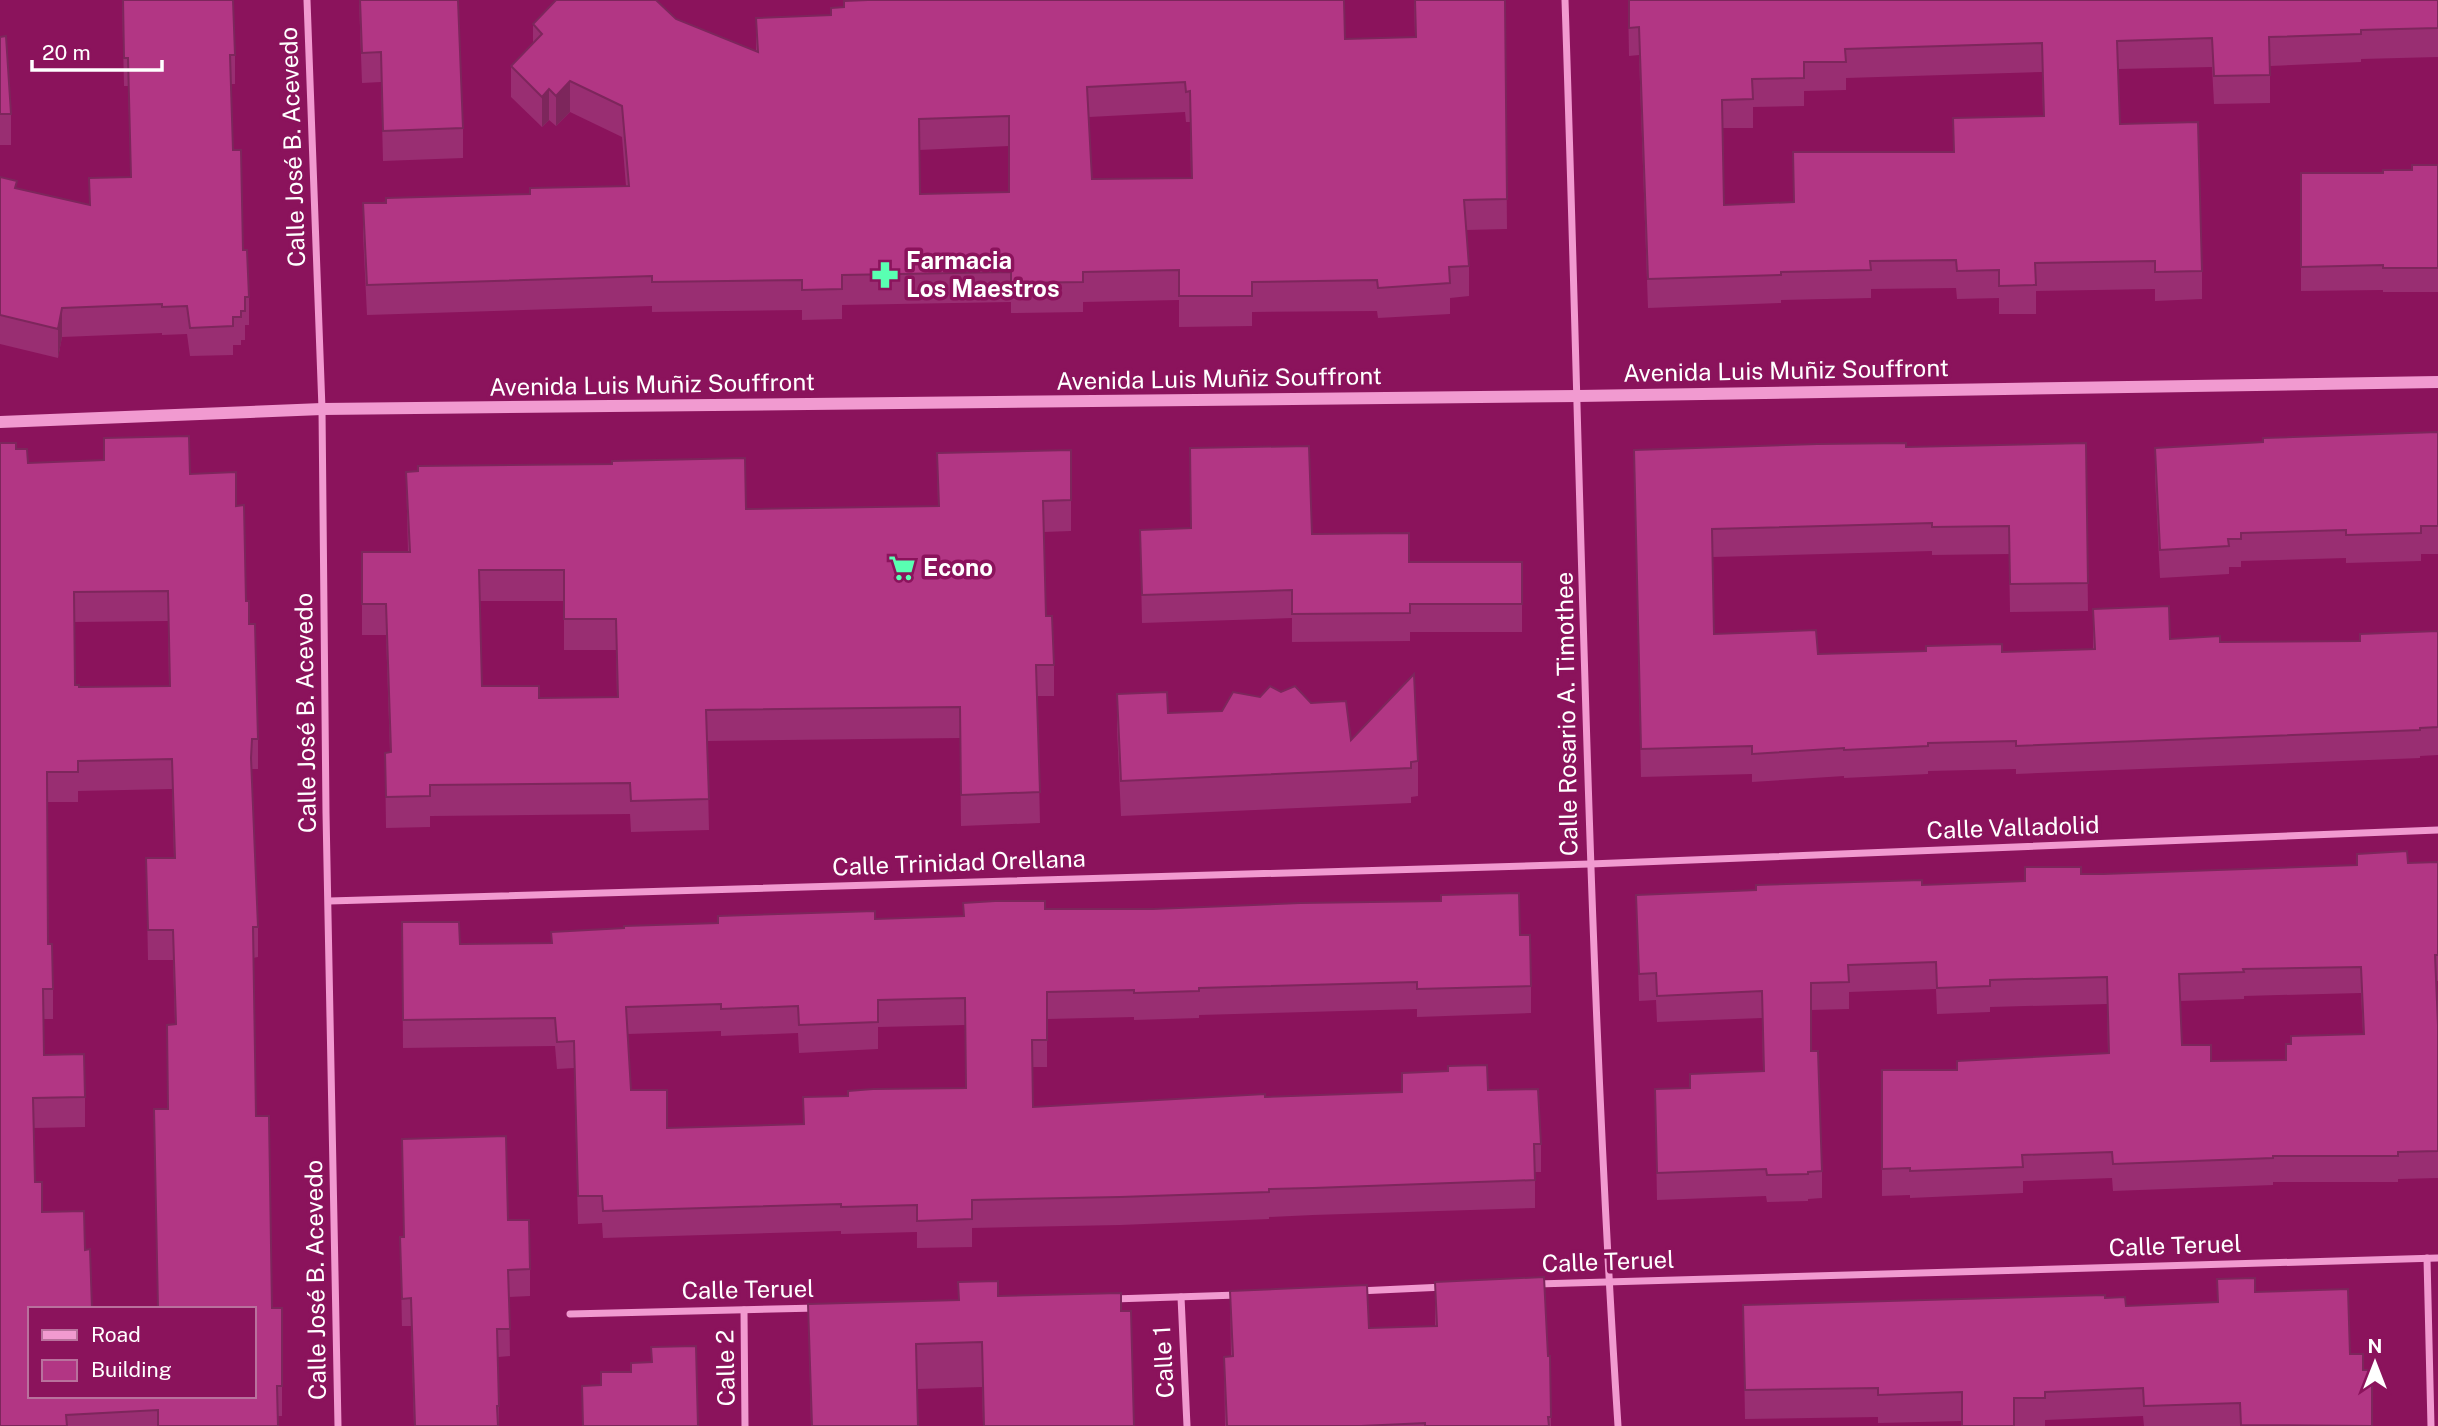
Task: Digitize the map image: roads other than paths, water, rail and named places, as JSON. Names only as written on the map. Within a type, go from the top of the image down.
[{"type":"street","name":"Calle José B. Acevedo","points":[[307,0],[322,410],[326,813],[338,1426]]},
{"type":"street","name":"Calle Rosario A. Timothee","points":[[1565,0],[1590,864],[1608,1281],[1618,1426]]},
{"type":"street","name":"Avenida Luis Muñiz Souffront","points":[[0,422],[322,410],[1578,396],[2438,382]]},
{"type":"street","name":"Calle Valladolid","points":[[1590,864],[2438,830]]},
{"type":"street","name":"Calle Trinidad Orellana","points":[[329,901],[1590,864]]},
{"type":"street","points":[[2427,1258],[2431,1426]]},
{"type":"street","name":"Calle Teruel","points":[[1526,1284],[2438,1258]]},
{"type":"street","points":[[1346,1291],[1457,1287]]},
{"type":"street","points":[[1099,1300],[1250,1294]]},
{"type":"street","name":"Calle 1","points":[[1181,1297],[1186,1426]]},
{"type":"street","name":"Calle Teruel","points":[[570,1314],[826,1308]]},
{"type":"street","name":"Calle 2","points":[[744,1310],[746,1426]]},
{"type":"place","name":"Farmacia Los Maestros","points":[[885,275]]},
{"type":"place","name":"Econo","points":[[902,568]]}]
